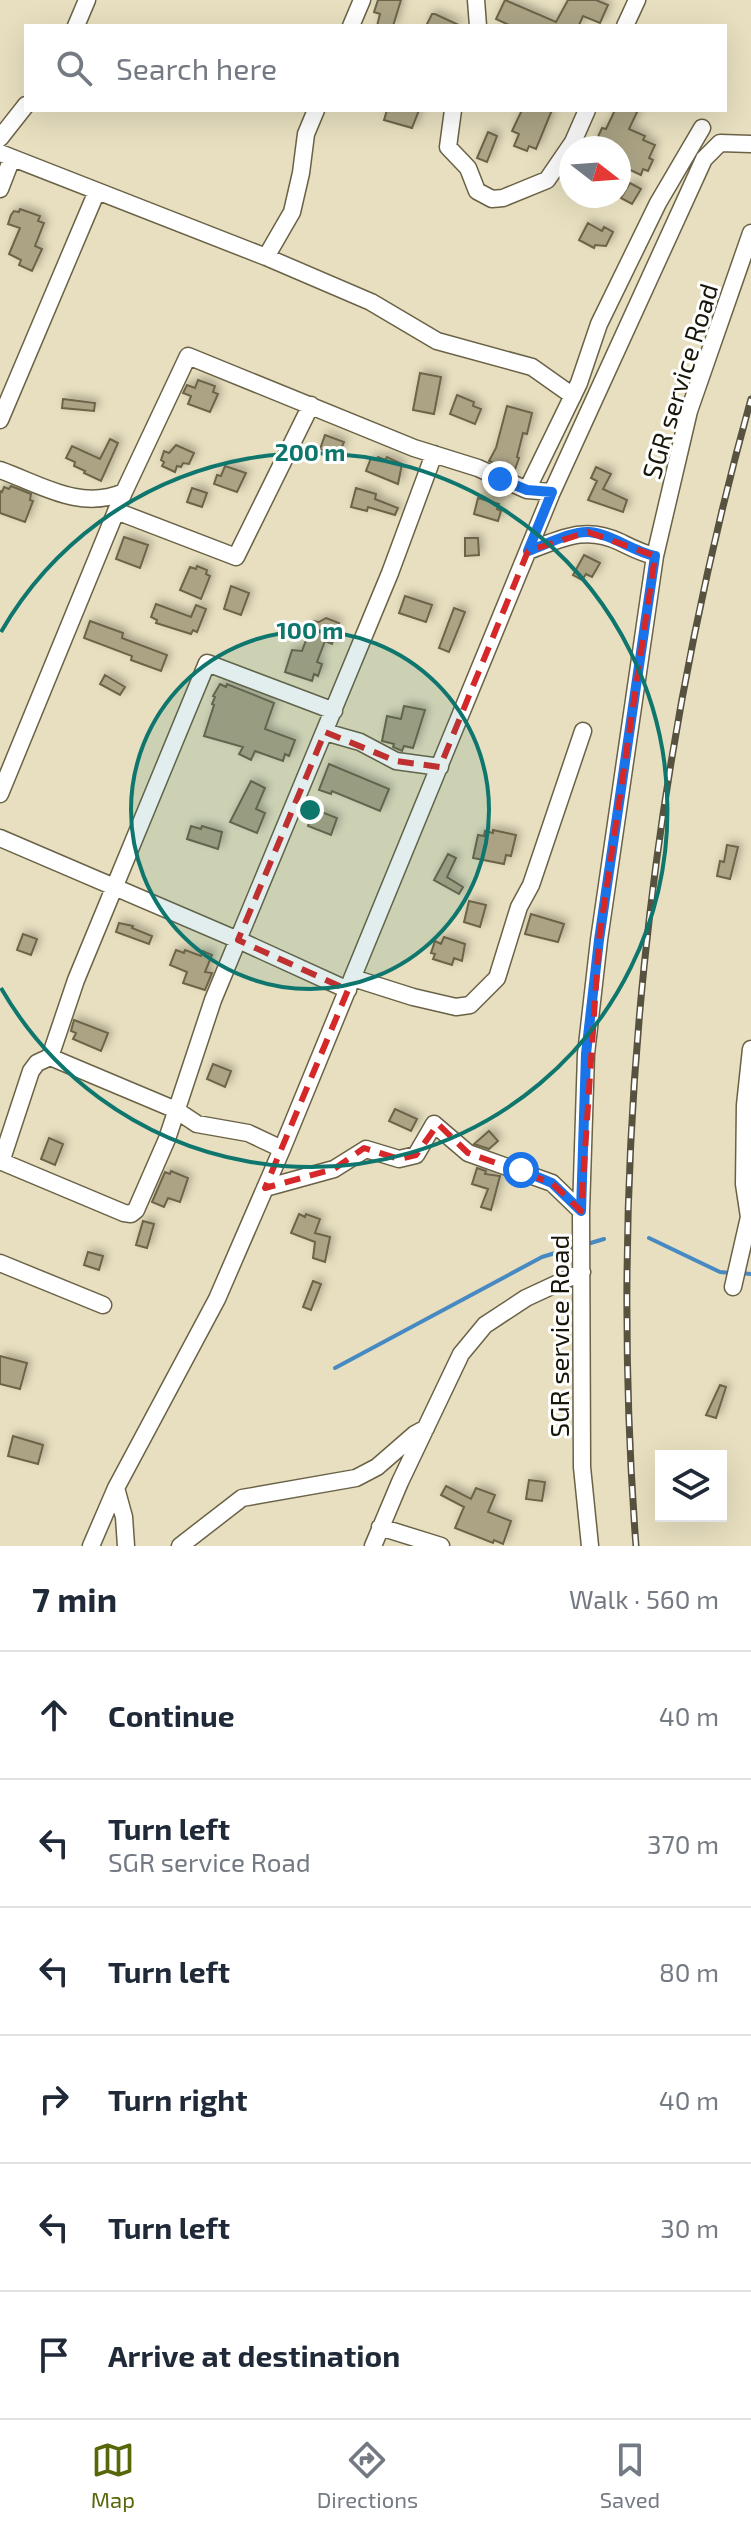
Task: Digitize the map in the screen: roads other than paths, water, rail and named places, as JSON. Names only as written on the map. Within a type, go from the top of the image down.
[{"type":"street","points":[[77,24],[87,0]]},
{"type":"street","points":[[352,24],[362,0]]},
{"type":"street","points":[[476,0],[478,24]]},
{"type":"street","points":[[626,24],[637,0]]},
{"type":"street","points":[[0,138],[24,108]]},
{"type":"street","points":[[266,257],[292,212],[306,134],[315,112]]},
{"type":"street","points":[[453,112],[448,147],[468,168],[477,191],[492,199],[503,198],[547,180],[573,142],[586,112]]},
{"type":"street","points":[[527,490],[573,396],[599,324],[658,203],[702,128]]},
{"type":"street","points":[[91,1546],[116,1488],[202,1328],[265,1188],[552,492],[704,159],[720,143],[751,144]]},
{"type":"street","points":[[0,189],[6,155],[266,257],[371,302],[437,341],[532,367],[573,396]]},
{"type":"street","points":[[0,420],[97,191]]},
{"type":"street","name":"SGR service Road","points":[[590,1546],[582,1467],[581,1211],[586,1054],[599,940],[655,556],[689,411],[751,233]]},
{"type":"street","points":[[0,794],[124,492],[188,356],[414,448],[478,468],[527,490],[552,492]]},
{"type":"street","points":[[116,511],[236,557],[311,405]]},
{"type":"street","points":[[334,711],[207,663],[76,980],[50,1057],[37,1063],[31,1071],[1,1162],[131,1214],[136,1210],[167,1139],[213,1000],[334,711],[390,573],[434,454]]},
{"type":"street","points":[[0,470],[53,492],[88,500],[110,498],[124,492]]},
{"type":"street","points":[[528,551],[588,532],[618,541],[636,552],[655,556]]},
{"type":"street","points":[[0,838],[238,940],[350,984],[456,1007],[470,1005],[497,978],[519,907],[531,885],[583,731]]},
{"type":"street","points":[[325,732],[360,742],[396,761],[440,767]]},
{"type":"street","points":[[733,1287],[749,1217],[744,1184],[745,1105],[751,1049]]},
{"type":"street","points":[[50,1057],[176,1110],[197,1124],[248,1133],[282,1149]]},
{"type":"street","points":[[265,1188],[334,1169],[366,1149],[399,1159],[416,1155],[434,1124],[468,1153],[552,1183],[581,1211]]},
{"type":"street","points":[[0,1263],[103,1305]]},
{"type":"street","points":[[373,1546],[461,1354],[485,1325],[526,1298],[582,1272]]},
{"type":"street","points":[[180,1546],[242,1498],[356,1478],[377,1467],[426,1428]]},
{"type":"street","points":[[116,1488],[124,1517],[126,1546]]},
{"type":"street","points":[[380,1527],[441,1546]]},
{"type":"waterway","points":[[649,1238],[720,1272],[731,1273]]},
{"type":"waterway","points":[[584,1245],[604,1239]]},
{"type":"waterway","points":[[335,1368],[542,1257],[575,1247]]},
{"type":"waterway","points":[[740,1273],[751,1274]]},
{"type":"railway","points":[[636,1546],[628,1401],[627,1257],[632,1112],[644,967],[662,823],[686,681],[715,539],[751,399]]}]
